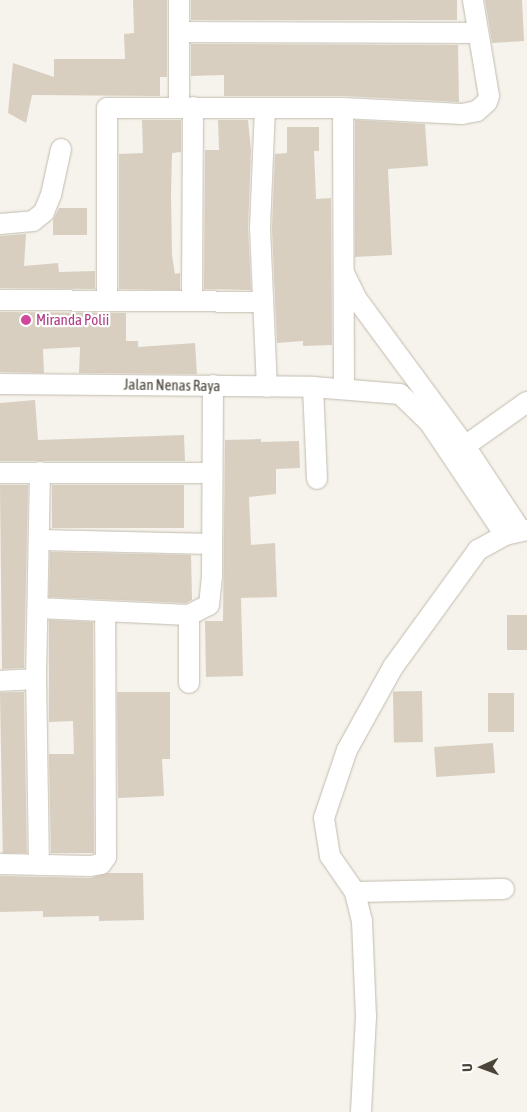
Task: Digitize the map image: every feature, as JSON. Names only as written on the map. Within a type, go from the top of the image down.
[{"type":"street","points":[[179,0],[179,32],[186,107],[192,301]]},
{"type":"street","points":[[107,300],[107,108],[343,108],[462,114],[477,110],[487,102],[489,96],[472,0]]},
{"type":"street","points":[[179,32],[478,32]]},
{"type":"street","points":[[265,108],[260,228],[262,302],[268,387]]},
{"type":"street","points":[[343,108],[344,388]]},
{"type":"street","points":[[0,224],[33,221],[44,212],[52,195],[61,149]]},
{"type":"street","points":[[344,275],[407,387],[429,422],[518,532]]},
{"type":"street","points":[[0,300],[262,302]]},
{"type":"street","name":"Jalan Nenas Raya","points":[[0,384],[407,387]]},
{"type":"street","points":[[38,608],[189,615],[209,605],[212,544],[212,385]]},
{"type":"street","points":[[314,387],[317,479]]},
{"type":"street","points":[[407,387],[465,446],[518,532]]},
{"type":"street","points":[[465,446],[527,402]]},
{"type":"street","points":[[39,865],[36,679],[40,472]]},
{"type":"street","points":[[0,473],[211,473]]},
{"type":"street","points":[[361,1112],[366,1017],[364,944],[355,892],[330,856],[324,818],[347,750],[393,667],[478,550],[518,532]]},
{"type":"street","points":[[39,540],[212,544]]},
{"type":"street","points":[[0,864],[101,864],[108,850],[105,612]]},
{"type":"street","points":[[189,615],[189,683]]},
{"type":"street","points":[[0,680],[36,679]]},
{"type":"street","points":[[355,892],[504,889]]},
{"type":"building","points":[[133,0],[167,0],[167,77],[160,77],[160,96],[32,95],[26,123],[8,113],[13,63],[54,77],[54,59],[125,59],[124,34],[134,33]]},
{"type":"building","points":[[191,0],[457,0],[457,20],[191,20]]},
{"type":"building","points":[[485,0],[522,0],[524,41],[492,43]]},
{"type":"building","points":[[191,44],[458,45],[459,102],[344,96],[224,96],[224,75],[191,76]]},
{"type":"building","points":[[142,120],[181,120],[181,152],[172,153],[171,193],[172,255],[175,274],[180,273],[180,290],[119,289],[119,154],[143,153]]},
{"type":"building","points":[[218,120],[248,120],[251,150],[248,228],[251,290],[204,289],[205,150],[219,150]]},
{"type":"building","points":[[355,120],[425,124],[428,166],[388,169],[392,255],[355,257]]},
{"type":"building","points":[[287,127],[319,127],[319,151],[314,151],[316,199],[331,198],[332,345],[303,346],[303,341],[277,343],[272,228],[275,154],[287,153]]},
{"type":"building","points":[[59,208],[87,208],[87,235],[53,235],[53,220]]},
{"type":"building","points":[[26,234],[24,266],[58,263],[59,272],[95,271],[95,289],[0,288],[0,236]]},
{"type":"building","points":[[0,312],[126,313],[126,341],[138,341],[138,347],[195,343],[197,374],[79,373],[80,347],[43,349],[44,373],[0,372]]},
{"type":"building","points":[[35,400],[38,440],[184,435],[185,461],[0,461],[0,403]]},
{"type":"building","points":[[261,439],[261,442],[299,441],[300,468],[276,469],[276,494],[249,497],[251,545],[275,543],[277,597],[241,598],[243,676],[206,677],[205,621],[223,621],[225,440]]},
{"type":"building","points":[[0,485],[28,485],[24,668],[2,669]]},
{"type":"building","points":[[52,485],[184,485],[184,528],[52,528]]},
{"type":"building","points":[[50,552],[191,555],[192,600],[186,603],[49,597]]},
{"type":"building","points":[[507,615],[527,615],[527,650],[507,650]]},
{"type":"building","points":[[49,620],[93,622],[94,853],[51,853],[49,754],[74,754],[73,721],[49,722]]},
{"type":"building","points":[[422,691],[423,742],[394,742],[393,692]]},
{"type":"building","points":[[0,692],[24,692],[27,853],[3,853]]},
{"type":"building","points":[[117,692],[170,692],[170,759],[162,759],[164,796],[118,798]]},
{"type":"building","points":[[488,693],[514,693],[514,732],[488,732]]},
{"type":"building","points":[[493,743],[495,773],[436,777],[434,747]]},
{"type":"building","points":[[107,873],[143,873],[144,920],[99,921],[99,916],[43,917],[43,911],[0,912],[0,876],[90,878]]},
{"type":"place","name":"Miranda Polii","points":[[26,320]]}]
